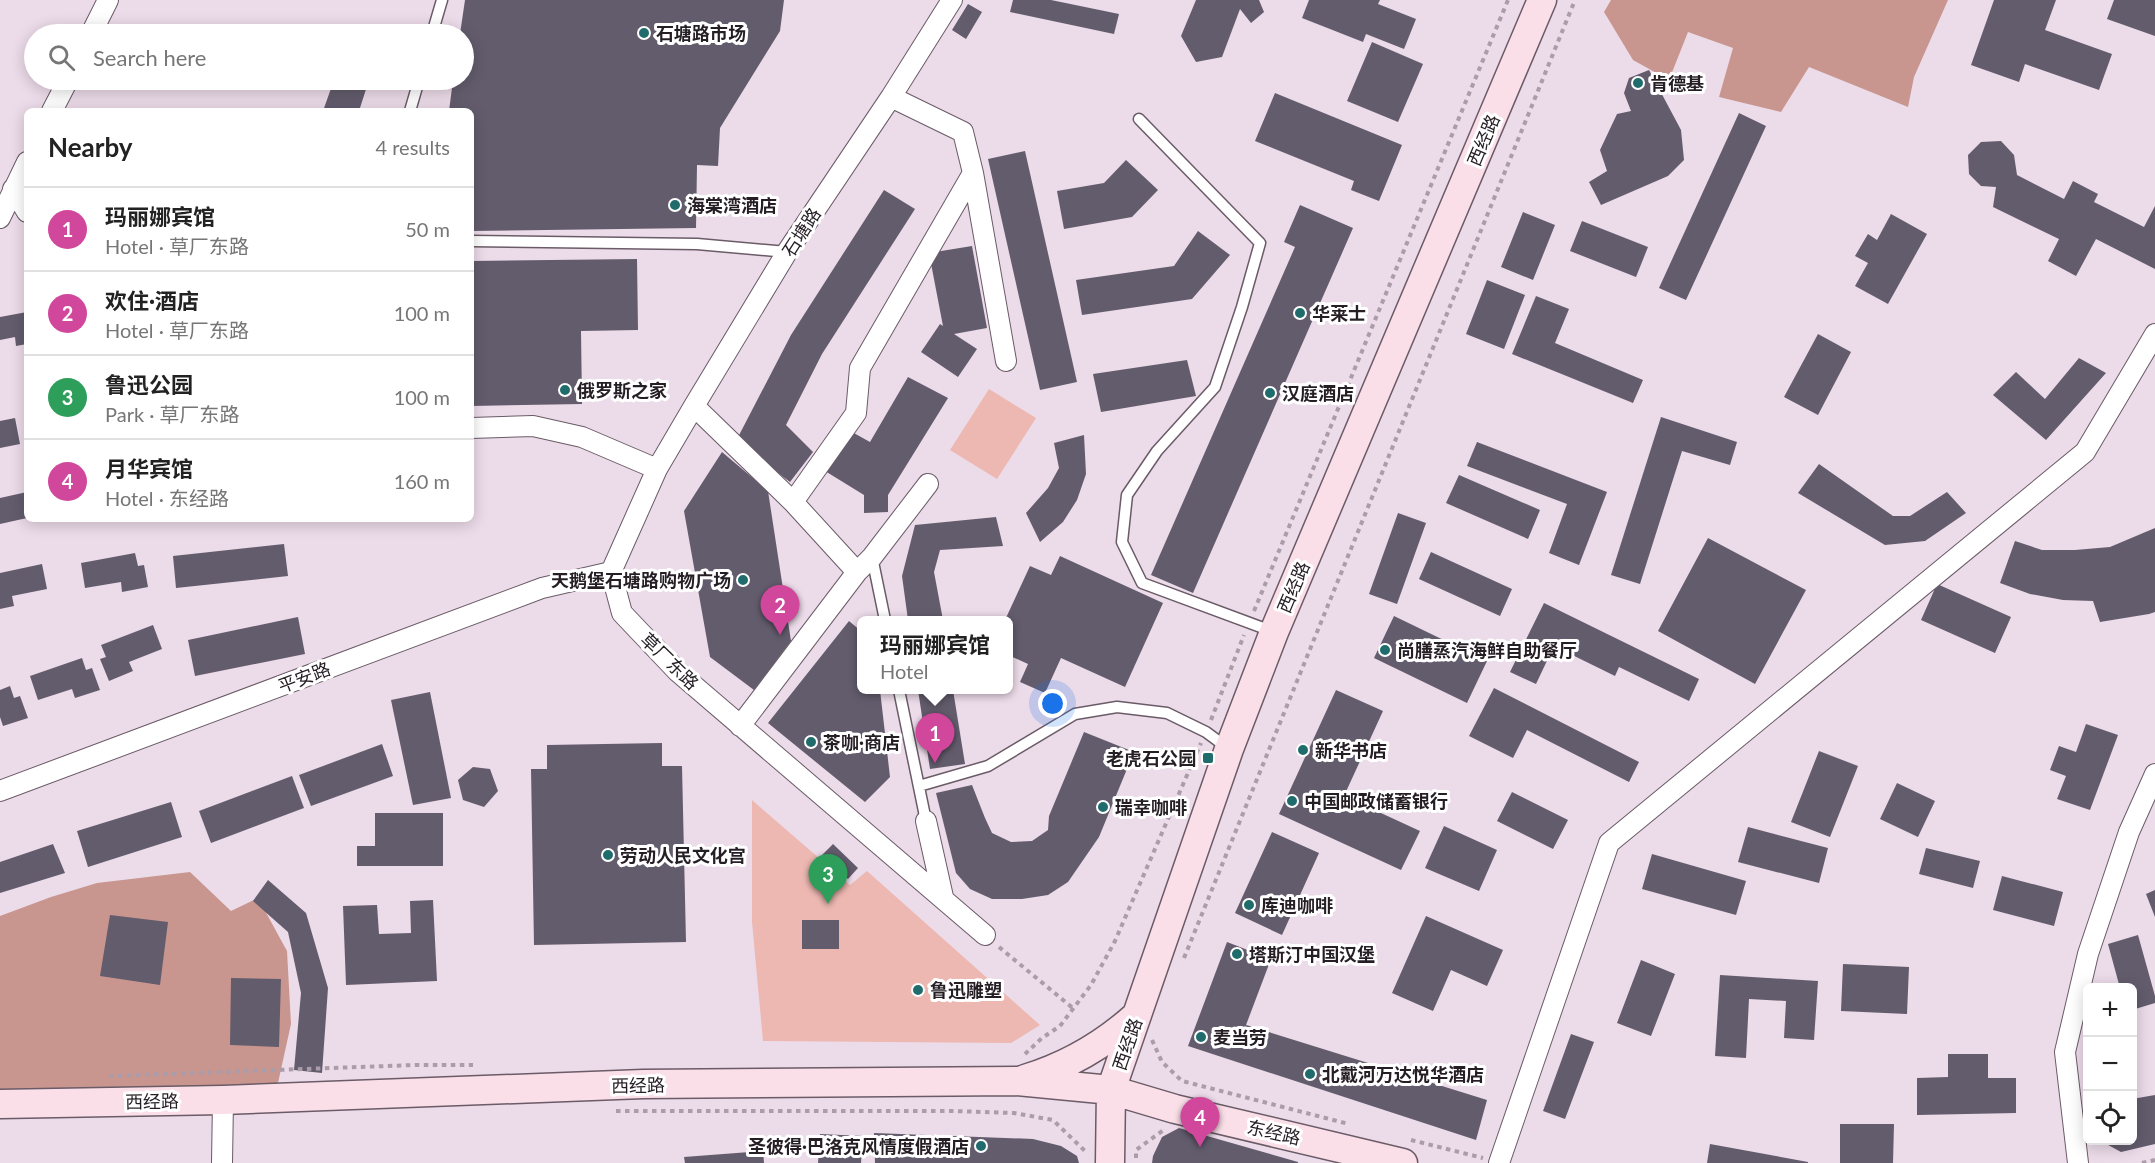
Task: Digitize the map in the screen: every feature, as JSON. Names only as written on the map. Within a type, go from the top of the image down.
[{"type":"main road","name":"西经路","points":[[0,1104],[223,1100],[643,1084],[1016,1081],[1111,1090],[1145,1023],[1229,749],[1274,632],[1542,0]]},
{"type":"main road","points":[[1016,1081],[1053,1070],[1095,1048],[1122,1029],[1145,1023]]},
{"type":"main road","points":[[1101,1161],[1111,1090]]},
{"type":"main road","name":"东经路","points":[[1111,1090],[1175,1109],[1406,1151]]},
{"type":"street","points":[[96,24],[108,0]]},
{"type":"street","name":"石塘路","points":[[657,469],[787,252],[891,97],[952,0]]},
{"type":"street","points":[[54,108],[63,90]]},
{"type":"street","points":[[891,97],[963,132],[973,173],[1006,361]]},
{"type":"street","points":[[0,218],[24,168]]},
{"type":"street","points":[[793,502],[856,413],[860,368],[973,173]]},
{"type":"street","points":[[13,189],[24,207]]},
{"type":"street","points":[[1500,1162],[1609,843],[2085,452],[2155,334]]},
{"type":"street","points":[[694,406],[793,502],[858,572]]},
{"type":"street","points":[[474,428],[533,426],[582,437],[657,469],[611,572]]},
{"type":"street","points":[[740,726],[928,484]]},
{"type":"street","name":"草厂东路","points":[[611,572],[622,614],[678,672],[985,935]]},
{"type":"street","name":"平安路","points":[[0,791],[542,588],[611,572]]},
{"type":"street","points":[[2078,1163],[2065,1052],[2088,954],[2129,832],[2155,774]]},
{"type":"street","points":[[926,821],[943,897]]},
{"type":"street","points":[[222,1163],[223,1100]]},
{"type":"lane","points":[[435,24],[442,0]]},
{"type":"lane","points":[[411,108],[416,90]]},
{"type":"lane","points":[[1139,119],[1260,243],[1242,308],[1215,387],[1158,451],[1127,495],[1122,542],[1142,583],[1274,632]]},
{"type":"lane","points":[[474,241],[697,244],[787,252]]},
{"type":"lane","points":[[872,557],[884,616]]},
{"type":"lane","points":[[900,694],[926,821]]},
{"type":"lane","points":[[919,786],[988,766],[1075,714],[1117,707],[1167,713],[1206,732],[1229,749]]},
{"type":"path","points":[[1180,968],[1575,0]]},
{"type":"path","points":[[985,935],[1074,1009]]},
{"type":"path","points":[[1145,1023],[1162,1062],[1182,1081],[1352,1125]]},
{"type":"path","points":[[606,1111],[1014,1113],[1053,1120],[1101,1161]]},
{"type":"path","points":[[1135,1163],[1136,1150],[1168,1127]]},
{"type":"path","points":[[1406,1151],[1500,1162]]},
{"type":"path","points":[[2142,1163],[2155,1160]]},
{"type":"shaded area","points":[[1611,0],[1948,0],[1914,77],[1908,107],[1809,67],[1781,112],[1719,97],[1733,48],[1688,32],[1669,80],[1633,60],[1604,12]]},
{"type":"shaded area","points":[[989,389],[1036,418],[997,479],[950,450]]},
{"type":"shaded area","points":[[752,800],[850,885],[867,871],[1040,1025],[1011,1043],[763,1041],[752,922]]},
{"type":"shaded area","points":[[190,872],[231,911],[258,898],[287,951],[291,1024],[276,1092],[0,1098],[0,916],[97,883]]},
{"type":"building","points":[[465,0],[784,0],[780,31],[720,128],[718,166],[697,165],[696,228],[474,231],[474,108],[449,108],[452,90],[474,90],[474,24],[461,24]]},
{"type":"building","points":[[1013,0],[1051,0],[1119,14],[1114,34],[1010,12]]},
{"type":"building","points":[[1196,0],[1259,0],[1264,12],[1251,23],[1240,9],[1222,57],[1196,62],[1181,36]]},
{"type":"building","points":[[1309,0],[1380,0],[1378,4],[1416,19],[1404,49],[1366,34],[1363,42],[1302,18]]},
{"type":"building","points":[[1994,0],[2056,0],[2045,30],[2112,54],[2099,90],[2025,64],[2019,82],[1971,65]]},
{"type":"building","points":[[2114,0],[2155,0],[2155,36],[2107,19]]},
{"type":"building","points":[[968,4],[982,12],[966,39],[952,30]]},
{"type":"building","points":[[1372,42],[1423,64],[1398,122],[1347,101]]},
{"type":"building","points":[[1649,70],[1681,130],[1684,160],[1668,176],[1601,205],[1589,182],[1607,171],[1600,150],[1617,114],[1631,111],[1624,93],[1629,78]]},
{"type":"building","points":[[330,90],[366,90],[360,108],[324,108]]},
{"type":"building","points":[[1275,93],[1402,145],[1379,201],[1351,190],[1354,181],[1255,141]]},
{"type":"building","points":[[1739,113],[1766,126],[1686,300],[1659,288]]},
{"type":"building","points":[[2001,141],[2014,155],[2017,175],[2064,199],[2073,181],[2098,194],[2094,202],[2144,227],[2155,206],[2155,269],[2096,239],[2076,276],[2048,261],[2059,239],[1993,207],[1996,187],[1981,186],[1969,174],[1968,155],[1981,142]]},
{"type":"building","points":[[1025,151],[1077,382],[1040,390],[988,159]]},
{"type":"building","points":[[1126,160],[1158,190],[1132,217],[1064,229],[1057,191],[1104,183]]},
{"type":"building","points":[[884,190],[915,209],[822,354],[786,425],[813,452],[790,482],[736,441],[791,335]]},
{"type":"building","points":[[1300,205],[1353,228],[1193,593],[1151,575],[1295,247],[1284,242]]},
{"type":"building","points":[[1523,212],[1555,225],[1533,280],[1501,267]]},
{"type":"building","points":[[1891,214],[1927,234],[1888,304],[1855,286],[1868,263],[1855,256],[1868,234],[1877,240]]},
{"type":"building","points":[[1582,221],[1648,247],[1636,277],[1570,251]]},
{"type":"building","points":[[1198,231],[1230,255],[1192,299],[1082,315],[1076,280],[1174,266]]},
{"type":"building","points":[[972,246],[987,328],[954,334],[977,349],[958,377],[921,352],[940,324],[943,326],[929,253]]},
{"type":"building","points":[[637,259],[638,330],[581,331],[582,404],[474,406],[474,261]]},
{"type":"building","points":[[1487,280],[1525,295],[1504,349],[1466,334]]},
{"type":"building","points":[[1536,296],[1569,309],[1555,343],[1643,380],[1633,403],[1512,354]]},
{"type":"building","points":[[24,313],[24,345],[16,346],[15,337],[0,340],[0,317]]},
{"type":"building","points":[[1818,334],[1851,352],[1818,415],[1784,397]]},
{"type":"building","points":[[2079,358],[2106,373],[2046,440],[1993,395],[2016,372],[2045,399]]},
{"type":"building","points":[[1187,360],[1196,396],[1101,412],[1093,374]]},
{"type":"building","points":[[908,377],[948,398],[888,495],[888,512],[864,513],[864,495],[825,471],[852,432],[870,442]]},
{"type":"building","points":[[1661,417],[1737,442],[1730,465],[1682,451],[1640,584],[1611,575]]},
{"type":"building","points":[[15,418],[20,444],[0,448],[0,421]]},
{"type":"building","points":[[1084,435],[1086,474],[1077,500],[1063,522],[1040,542],[1026,513],[1048,488],[1059,468],[1054,443]]},
{"type":"building","points":[[1477,442],[1607,492],[1579,565],[1549,553],[1567,504],[1467,466]]},
{"type":"building","points":[[722,452],[768,491],[791,641],[754,690],[710,657],[684,511]]},
{"type":"building","points":[[1819,464],[1893,516],[1910,516],[1947,492],[1966,513],[1925,541],[1885,545],[1798,493]]},
{"type":"building","points":[[1459,475],[1540,510],[1528,539],[1446,503]]},
{"type":"building","points":[[24,493],[24,519],[0,524],[0,498]]},
{"type":"building","points":[[1398,513],[1426,523],[1397,604],[1369,594]]},
{"type":"building","points":[[996,517],[1003,546],[940,550],[934,572],[942,616],[907,616],[902,576],[915,525]]},
{"type":"building","points":[[2155,528],[2155,612],[2100,622],[2093,601],[2063,600],[2030,594],[2000,583],[2015,541],[2042,550],[2110,547]]},
{"type":"building","points":[[1708,538],[1806,590],[1755,684],[1658,631]]},
{"type":"building","points":[[284,544],[288,576],[176,588],[173,556]]},
{"type":"building","points":[[1431,552],[1512,589],[1500,616],[1419,579]]},
{"type":"building","points":[[135,553],[138,566],[144,565],[148,587],[122,592],[121,582],[85,588],[81,563]]},
{"type":"building","points":[[1060,556],[1163,603],[1125,687],[1061,658],[1045,693],[1020,682],[1028,664],[1013,657],[1013,616],[1007,616],[1030,566],[1051,575]]},
{"type":"building","points":[[42,564],[47,589],[12,596],[14,606],[0,609],[0,573]]},
{"type":"building","points":[[1937,584],[2011,617],[1995,653],[1921,620]]},
{"type":"building","points":[[1544,603],[1699,679],[1689,701],[1619,667],[1615,676],[1554,646],[1536,684],[1510,672]]},
{"type":"building","points":[[1394,616],[1487,661],[1467,703],[1374,658]]},
{"type":"building","points":[[298,617],[305,654],[195,676],[188,640]]},
{"type":"building","points":[[849,621],[857,628],[857,694],[880,694],[890,777],[865,802],[768,723]]},
{"type":"building","points":[[153,625],[162,649],[129,662],[133,671],[109,681],[100,659],[106,657],[101,645]]},
{"type":"building","points":[[82,658],[86,670],[92,668],[100,690],[75,698],[72,689],[38,700],[30,676]]},
{"type":"building","points":[[10,686],[14,698],[20,696],[28,718],[3,726],[0,717],[0,690]]},
{"type":"building","points":[[1494,688],[1639,762],[1629,782],[1527,730],[1513,758],[1469,736]]},
{"type":"building","points":[[1336,690],[1383,711],[1344,796],[1420,831],[1401,870],[1279,814]]},
{"type":"building","points":[[430,692],[451,798],[413,805],[391,700]]},
{"type":"building","points":[[919,694],[954,694],[965,764],[930,769]]},
{"type":"building","points":[[2086,724],[2118,735],[2090,810],[2057,799],[2066,776],[2050,770],[2059,746],[2076,752]]},
{"type":"building","points":[[1084,732],[1134,752],[1099,837],[1068,882],[1048,895],[1022,899],[992,899],[970,889],[956,873],[936,793],[972,785],[992,833],[1011,842],[1032,841],[1048,830],[1049,816]]},
{"type":"building","name":"劳动人民文化宫","points":[[662,743],[662,766],[682,766],[686,942],[534,945],[531,769],[547,769],[547,745]]},
{"type":"building","points":[[382,744],[393,776],[311,806],[299,775]]},
{"type":"building","points":[[1819,751],[1858,766],[1830,837],[1791,822]]},
{"type":"building","points":[[473,767],[490,769],[498,791],[484,807],[463,800],[458,780]]},
{"type":"building","points":[[292,776],[304,808],[211,843],[199,811]]},
{"type":"building","points":[[1897,783],[1935,801],[1918,837],[1880,819]]},
{"type":"building","points":[[1512,792],[1568,820],[1553,849],[1497,821]]},
{"type":"building","points":[[171,802],[182,837],[88,867],[77,831]]},
{"type":"building","points":[[375,813],[443,813],[443,866],[357,866],[357,846],[375,846]]},
{"type":"building","points":[[1444,826],[1497,850],[1479,891],[1425,868]]},
{"type":"building","points":[[1748,827],[1828,848],[1819,883],[1738,862]]},
{"type":"building","points":[[1272,832],[1319,853],[1282,935],[1235,913]]},
{"type":"building","points":[[53,844],[65,873],[0,893],[0,862]]},
{"type":"building","points":[[833,844],[858,868],[848,879],[822,855]]},
{"type":"building","points":[[1926,848],[1980,861],[1973,888],[1919,874]]},
{"type":"building","points":[[1652,854],[1746,881],[1736,915],[1642,889]]},
{"type":"building","points":[[2002,876],[2063,892],[2054,926],[1993,910]]},
{"type":"building","points":[[268,880],[306,913],[328,988],[322,1073],[294,1070],[301,993],[288,932],[253,901]]},
{"type":"building","points":[[2155,890],[2155,917],[2146,894]]},
{"type":"building","points":[[433,900],[437,981],[346,985],[343,906],[377,905],[379,934],[411,933],[410,901]]},
{"type":"building","points":[[110,915],[168,922],[160,985],[100,976]]},
{"type":"building","points":[[1426,916],[1503,950],[1487,986],[1451,970],[1433,1011],[1392,993]]},
{"type":"building","points":[[802,920],[839,920],[839,949],[802,949]]},
{"type":"building","points":[[2138,935],[2155,1003],[2137,1008],[2137,983],[2119,983],[2108,944]]},
{"type":"building","points":[[1227,942],[1271,959],[1246,1025],[1487,1100],[1476,1140],[1188,1046]]},
{"type":"building","points":[[1641,960],[1675,974],[1651,1036],[1617,1023]]},
{"type":"building","points":[[1843,964],[1909,967],[1907,1014],[1841,1011]]},
{"type":"building","points":[[1720,975],[1818,981],[1814,1040],[1784,1038],[1786,1001],[1749,999],[1746,1058],[1715,1056]]},
{"type":"building","points":[[231,978],[281,979],[279,1047],[230,1045]]},
{"type":"building","points":[[1571,1034],[1594,1042],[1565,1119],[1543,1111]]},
{"type":"building","points":[[1948,1054],[1988,1054],[1988,1078],[2016,1078],[2016,1113],[1917,1115],[1917,1078],[1948,1077]]},
{"type":"building","points":[[2155,1095],[2155,1144],[2121,1152],[2108,1145],[2137,1145],[2137,1098]]},
{"type":"building","points":[[1840,1124],[1894,1124],[1893,1163],[1840,1163]]},
{"type":"building","points":[[1179,1128],[1298,1163],[1152,1163],[1162,1137]]},
{"type":"building","points":[[874,1133],[1033,1139],[1061,1146],[1077,1156],[1079,1163],[875,1163]]},
{"type":"building","points":[[820,1134],[863,1136],[861,1163],[818,1163]]},
{"type":"building","points":[[1710,1144],[1808,1162],[1808,1163],[1707,1163]]},
{"type":"building","points":[[763,1151],[764,1163],[685,1163],[684,1157]]},
{"type":"place","name":"石塘路市场","points":[[644,33]]},
{"type":"place","name":"肯德基","points":[[1638,83]]},
{"type":"place","name":"海棠湾酒店","points":[[675,205]]},
{"type":"place","name":"华莱士","points":[[1300,313]]},
{"type":"place","name":"俄罗斯之家","points":[[565,390]]},
{"type":"place","name":"汉庭酒店","points":[[1270,393]]},
{"type":"place","name":"天鹅堡石塘路购物广场","points":[[743,580]]},
{"type":"place","name":"欢住·酒店","points":[[780,635]]},
{"type":"place","name":"尚膳蒸汽海鲜自助餐厅","points":[[1385,650]]},
{"type":"place","name":"茶咖·商店","points":[[811,742]]},
{"type":"place","name":"新华书店","points":[[1303,750]]},
{"type":"place","name":"老虎石公园","points":[[1208,758]]},
{"type":"place","name":"玛丽娜宾馆","points":[[935,763]]},
{"type":"place","name":"中国邮政储蓄银行","points":[[1292,801]]},
{"type":"place","name":"瑞幸咖啡","points":[[1103,807]]},
{"type":"place","name":"劳动人民文化宫","points":[[608,855]]},
{"type":"place","name":"鲁迅公园","points":[[828,904]]},
{"type":"place","name":"库迪咖啡","points":[[1249,905]]},
{"type":"place","name":"塔斯汀中国汉堡","points":[[1237,954]]},
{"type":"place","name":"鲁迅雕塑","points":[[918,990]]},
{"type":"place","name":"麦当劳","points":[[1201,1037]]},
{"type":"place","name":"北戴河万达悦华酒店","points":[[1310,1074]]},
{"type":"place","name":"圣彼得·巴洛克风情度假酒店","points":[[981,1146]]},
{"type":"place","name":"月华宾馆","points":[[1200,1147]]}]
